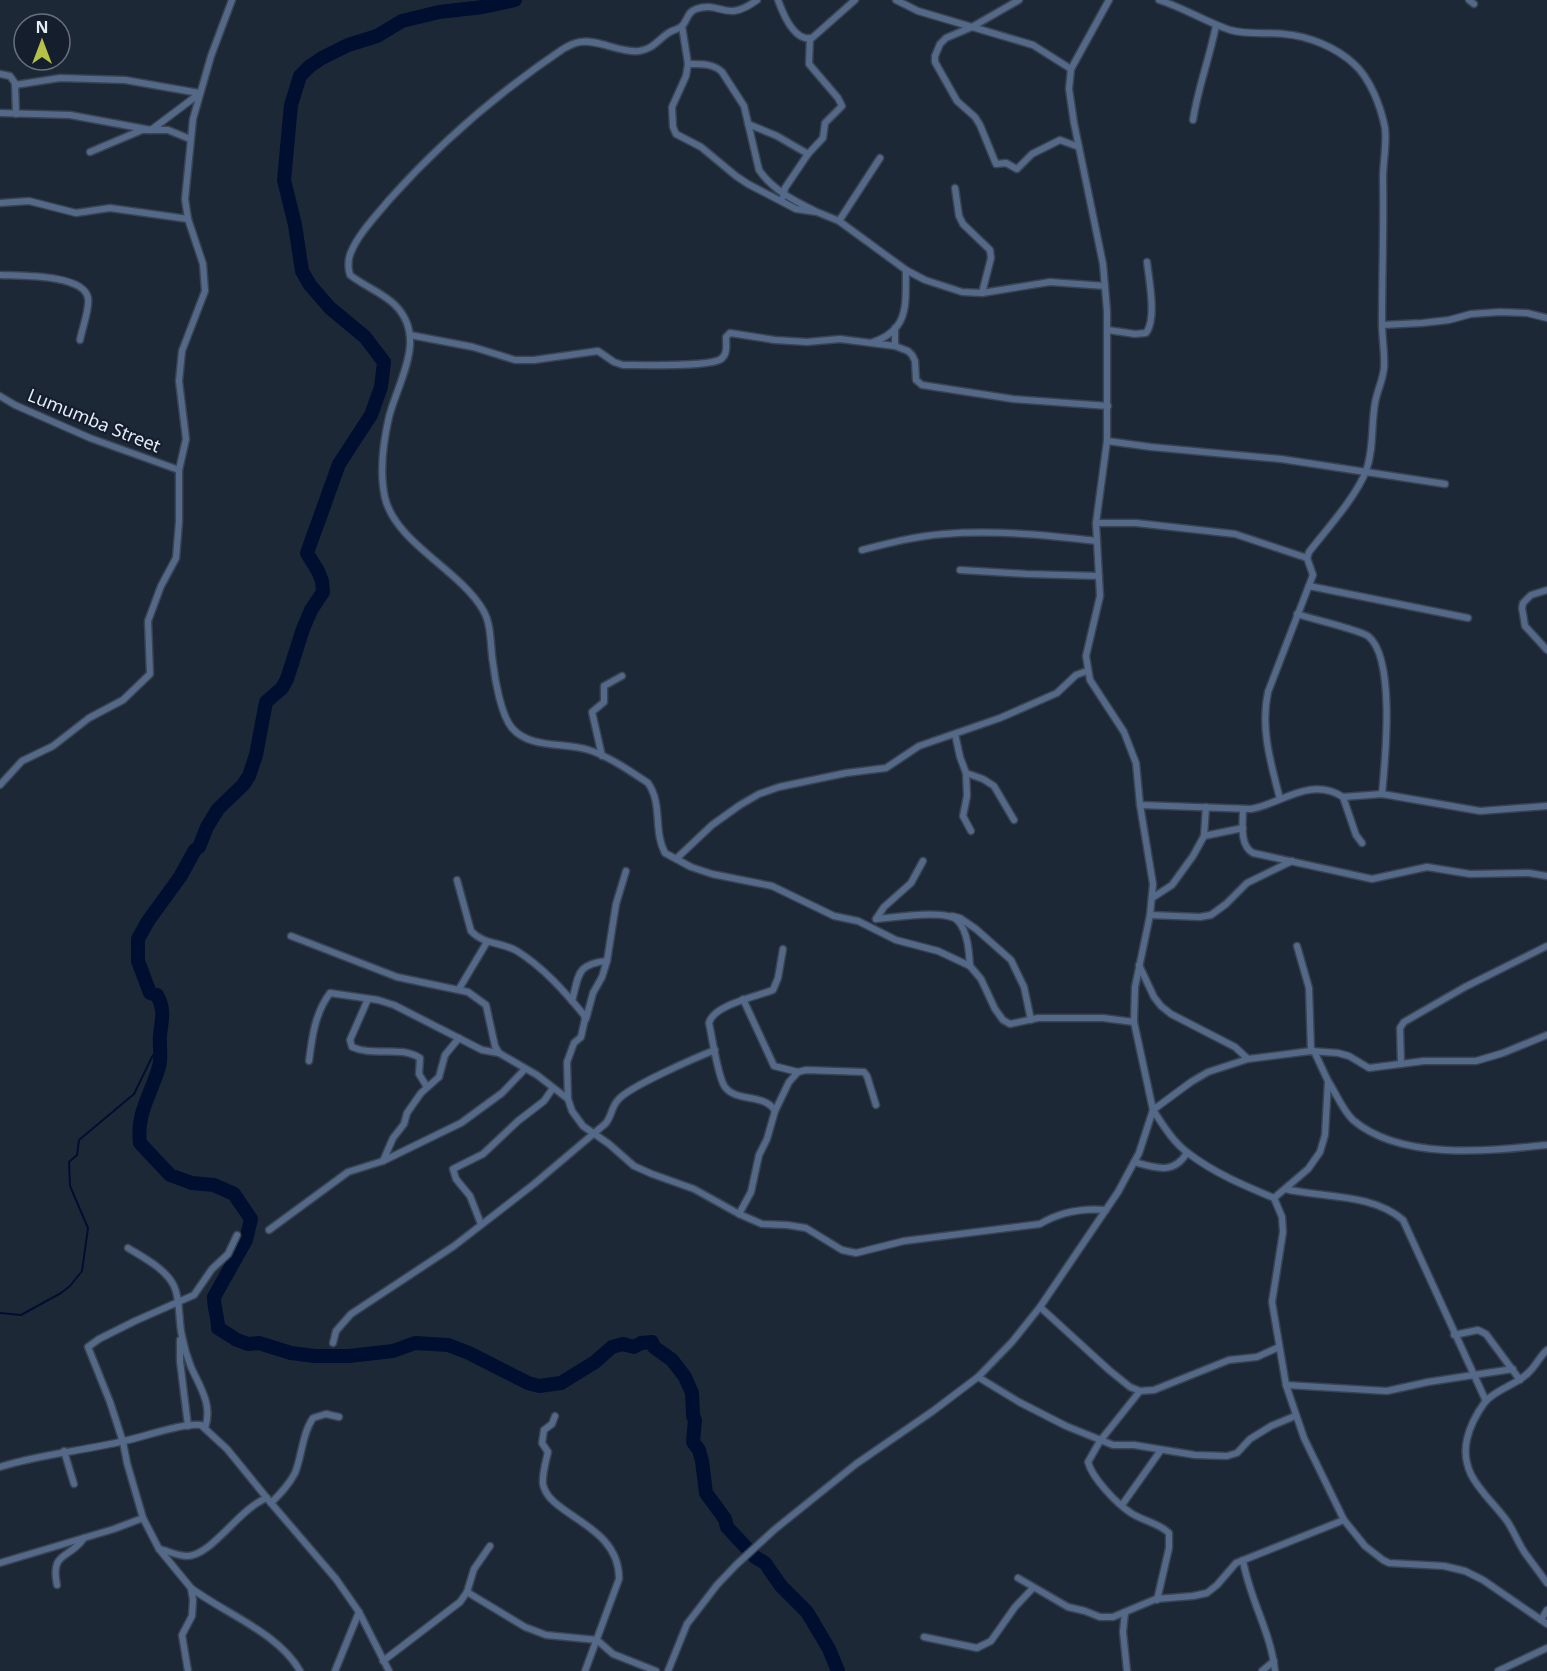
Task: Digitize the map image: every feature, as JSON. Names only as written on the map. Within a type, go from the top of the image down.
[{"type":"street","points":[[0,784],[22,761],[53,746],[89,718],[123,700],[150,674],[148,621],[161,585],[176,558],[179,470],[186,439],[179,381],[182,351],[205,291],[206,277],[188,219],[185,199],[190,139],[199,93],[232,0]]},
{"type":"street","points":[[757,0],[748,7],[732,12],[703,7],[694,9],[686,18],[682,26],[688,64],[686,76],[672,107],[671,120],[676,134],[702,147],[735,176],[783,197]]},
{"type":"street","points":[[777,0],[786,18],[799,36],[804,39],[810,38],[855,0]]},
{"type":"street","points":[[896,0],[918,10],[1033,45],[1071,69]]},
{"type":"street","points":[[1019,0],[1007,3],[972,27],[946,38],[937,50],[935,62],[957,101],[975,117],[980,125],[995,162],[1006,163],[1017,169],[1032,154],[1057,141],[1062,140],[1078,147]]},
{"type":"street","points":[[1109,0],[1071,69],[1070,97],[1078,147],[1103,264],[1107,330],[1107,441],[1096,523],[1100,596],[1086,656],[1087,671],[1097,693],[1124,732],[1136,763],[1140,805],[1151,870],[1152,898],[1135,987],[1134,1022],[1153,1110],[1168,1132],[1187,1153],[1235,1182],[1274,1198],[1282,1217],[1283,1232],[1272,1302],[1286,1385],[1295,1416],[1344,1520],[1360,1542],[1389,1563],[1444,1566],[1465,1571],[1483,1580],[1544,1622],[1547,1610]]},
{"type":"street","points":[[1159,0],[1192,12],[1216,25],[1247,34],[1284,34],[1320,43],[1354,63],[1366,80],[1380,109],[1385,132],[1382,325],[1384,367],[1375,404],[1372,443],[1366,471],[1338,516],[1309,552],[1307,558],[1313,575],[1265,703],[1265,733],[1280,799]]},
{"type":"street","points":[[1193,120],[1196,97],[1213,43],[1216,25]]},
{"type":"street","points":[[682,26],[670,32],[652,48],[637,51],[588,42],[577,43],[562,49],[475,116],[424,164],[368,225],[351,253],[348,268],[350,275],[395,305],[403,316],[410,335],[407,367],[390,416],[381,465],[386,499],[391,512],[420,547],[468,589],[484,612],[491,636],[497,684],[511,727],[521,736],[537,743],[569,745],[602,756],[648,783],[654,792],[665,853],[712,874],[772,886],[834,916],[858,921],[896,940],[938,951],[970,966],[981,978],[995,1009],[1003,1020],[1010,1024],[1031,1020],[1103,1018],[1134,1022]]},
{"type":"street","points":[[783,197],[808,154],[823,138],[825,123],[842,106],[809,64],[810,38]]},
{"type":"street","points":[[688,64],[718,68],[744,106],[759,170],[783,197],[796,209],[817,212],[839,221],[906,270],[925,280],[962,292],[982,293],[1050,282],[1105,286]]},
{"type":"street","points":[[0,74],[10,76],[15,85],[16,114]]},
{"type":"street","points":[[15,85],[60,78],[125,80],[199,93]]},
{"type":"street","points":[[0,113],[70,115],[151,130],[199,93]]},
{"type":"street","points":[[748,124],[777,136],[808,154]]},
{"type":"street","points":[[90,152],[133,133],[151,130],[168,130],[190,139]]},
{"type":"street","points":[[839,221],[880,158]]},
{"type":"street","points":[[955,188],[959,216],[963,224],[990,250],[991,258],[982,293]]},
{"type":"street","points":[[0,203],[29,201],[76,213],[110,208],[188,219]]},
{"type":"street","points":[[1107,330],[1135,334],[1146,333],[1150,329],[1147,262]]},
{"type":"street","points":[[869,343],[895,328],[904,315],[906,270]]},
{"type":"street","points":[[0,275],[65,280],[78,285],[84,290],[88,299],[80,340]]},
{"type":"street","points":[[1382,325],[1422,323],[1449,320],[1471,314],[1500,312],[1527,313],[1547,318]]},
{"type":"street","points":[[895,328],[895,346]]},
{"type":"street","points":[[410,335],[473,347],[515,360],[534,360],[598,351],[623,365],[705,364],[720,360],[726,351],[726,337],[730,333],[807,342],[840,339],[895,346],[908,351],[915,361],[915,379],[922,385],[1013,399],[1108,406]]},
{"type":"street","name":"Lumumba Street","points":[[0,396],[15,405],[90,438],[179,470]]},
{"type":"street","points":[[1107,441],[1173,450],[1241,454],[1445,484]]},
{"type":"street","points":[[1096,523],[1136,524],[1235,534],[1307,558]]},
{"type":"street","points":[[862,550],[903,539],[943,534],[1021,534],[1096,541]]},
{"type":"street","points":[[960,570],[1099,576]]},
{"type":"street","points":[[1309,586],[1468,618]]},
{"type":"street","points":[[1547,590],[1527,598],[1522,608],[1525,626],[1547,650]]},
{"type":"street","points":[[1297,614],[1362,633],[1372,641],[1381,655],[1384,666],[1386,716],[1382,794]]},
{"type":"street","points":[[676,859],[712,825],[759,795],[779,787],[846,773],[886,768],[911,749],[1000,718],[1057,693],[1076,675],[1087,671]]},
{"type":"street","points":[[602,756],[592,712],[604,702],[604,686],[622,676]]},
{"type":"street","points":[[955,734],[966,773],[967,796],[963,816],[972,831]]},
{"type":"street","points":[[966,773],[983,778],[994,786],[1014,820]]},
{"type":"street","points":[[1140,805],[1260,808],[1298,792],[1319,790],[1343,797],[1382,794],[1480,811],[1547,806]]},
{"type":"street","points":[[1343,797],[1356,835],[1362,843]]},
{"type":"street","points":[[1152,898],[1172,885],[1204,836],[1206,807]]},
{"type":"street","points":[[1243,809],[1245,846],[1248,850],[1350,872],[1372,879],[1427,867],[1470,874],[1529,873],[1547,876]]},
{"type":"street","points":[[1204,836],[1243,828]]},
{"type":"street","points":[[871,928],[884,907],[911,883],[923,861]]},
{"type":"street","points":[[1150,915],[1200,917],[1211,915],[1247,883],[1292,861]]},
{"type":"street","points":[[626,872],[616,904],[607,961],[602,977],[593,993],[581,1036],[573,1043],[567,1062],[568,1099],[576,1119],[634,1166],[704,1193],[739,1214],[762,1224],[806,1228],[842,1251],[856,1252],[904,1241],[1040,1224],[1056,1215],[1086,1210],[1106,1210]]},
{"type":"street","points":[[457,880],[471,931],[488,942],[521,954],[551,978],[585,1019]]},
{"type":"street","points":[[876,919],[930,915],[960,918],[1011,960],[1024,987],[1031,1020]]},
{"type":"street","points":[[952,916],[959,922],[965,934],[970,966]]},
{"type":"street","points":[[291,936],[397,977],[468,992],[486,1005],[495,1046],[499,1053]]},
{"type":"street","points":[[459,989],[488,942]]},
{"type":"street","points":[[1297,946],[1309,988],[1313,1051],[1328,1081],[1352,1119],[1372,1133],[1392,1142],[1419,1147],[1483,1151],[1547,1145]]},
{"type":"street","points":[[1401,1064],[1400,1028],[1404,1022],[1465,987],[1547,946]]},
{"type":"street","points":[[774,1111],[769,1104],[728,1090],[724,1085],[709,1023],[713,1015],[743,999],[773,990],[778,978],[783,949]]},
{"type":"street","points":[[572,1001],[585,966],[607,961]]},
{"type":"street","points":[[1139,965],[1161,1006],[1235,1047],[1248,1059]]},
{"type":"street","points":[[309,1061],[318,1014],[330,993],[394,1005],[482,1050],[499,1053],[568,1099]]},
{"type":"street","points":[[368,999],[350,1040],[352,1047],[381,1052],[401,1050],[417,1056],[420,1058],[419,1074],[428,1087]]},
{"type":"street","points":[[743,999],[774,1066],[798,1072],[806,1070],[864,1072],[876,1105]]},
{"type":"street","points":[[668,1671],[687,1624],[717,1585],[736,1565],[774,1530],[856,1464],[978,1377],[1012,1342],[1040,1307],[1118,1192],[1139,1153],[1153,1110],[1191,1082],[1208,1072],[1248,1059],[1313,1051],[1349,1056],[1370,1068],[1424,1061],[1476,1061],[1547,1035]]},
{"type":"street","points":[[383,1161],[393,1138],[404,1124],[407,1113],[441,1074],[446,1055],[459,1038]]},
{"type":"street","points":[[333,1343],[336,1331],[351,1314],[434,1260],[482,1224],[610,1119],[616,1102],[627,1093],[690,1060],[715,1050]]},
{"type":"street","points":[[269,1230],[348,1172],[383,1161],[461,1123],[502,1093],[525,1069]]},
{"type":"street","points":[[739,1214],[751,1192],[759,1155],[767,1139],[774,1111],[789,1082],[798,1072]]},
{"type":"street","points":[[1274,1198],[1308,1169],[1320,1152],[1328,1114],[1328,1081]]},
{"type":"street","points":[[482,1224],[470,1196],[456,1179],[453,1169],[483,1154],[518,1121],[544,1101],[553,1088]]},
{"type":"street","points":[[1134,1162],[1168,1168],[1177,1166],[1187,1153]]},
{"type":"street","points":[[1285,1189],[1365,1202],[1393,1212],[1402,1220],[1486,1401]]},
{"type":"street","points":[[237,1235],[228,1254],[212,1269],[199,1290],[189,1299],[108,1335],[88,1347],[123,1442],[143,1518],[159,1549],[191,1588],[252,1626],[289,1655],[300,1671]]},
{"type":"street","points":[[128,1248],[157,1267],[170,1280],[177,1295],[181,1333],[180,1361],[188,1426]]},
{"type":"street","points":[[1040,1307],[1109,1370],[1130,1387],[1140,1391],[1154,1390],[1229,1360],[1257,1357],[1279,1347]]},
{"type":"street","points":[[1454,1335],[1482,1331],[1520,1380]]},
{"type":"street","points":[[181,1333],[187,1358],[207,1404],[206,1428]]},
{"type":"street","points":[[1547,1350],[1540,1355],[1530,1372],[1486,1401],[1468,1432],[1464,1452],[1470,1475],[1508,1523],[1525,1552],[1547,1582]]},
{"type":"street","points":[[1286,1385],[1387,1391],[1428,1382],[1513,1369]]},
{"type":"street","points":[[978,1377],[1019,1402],[1113,1445],[1146,1446],[1195,1455],[1227,1456],[1237,1453],[1251,1439],[1271,1426],[1295,1416]]},
{"type":"street","points":[[1140,1391],[1100,1441],[1090,1457],[1089,1467],[1112,1496],[1131,1513],[1166,1530],[1171,1536],[1156,1600]]},
{"type":"street","points":[[159,1549],[186,1556],[199,1552],[224,1534],[240,1515],[256,1503],[269,1501],[284,1490],[295,1472],[307,1432],[314,1418],[326,1414],[339,1417]]},
{"type":"street","points":[[555,1416],[552,1424],[544,1430],[542,1443],[548,1452],[543,1484],[546,1492],[556,1503],[599,1536],[618,1562],[619,1579],[585,1671]]},
{"type":"street","points":[[0,1467],[64,1451],[123,1442],[188,1426],[198,1425],[206,1428],[227,1449],[336,1578],[359,1612],[389,1671]]},
{"type":"street","points":[[1122,1505],[1161,1450]]},
{"type":"street","points":[[64,1451],[74,1484]]},
{"type":"street","points":[[0,1563],[143,1518]]},
{"type":"street","points":[[1018,1578],[1068,1607],[1100,1617],[1113,1617],[1156,1600],[1207,1593],[1236,1563],[1344,1520]]},
{"type":"street","points":[[57,1585],[54,1570],[56,1565],[84,1538]]},
{"type":"street","points":[[383,1661],[449,1612],[467,1592],[474,1569],[489,1546]]},
{"type":"street","points":[[1243,1560],[1275,1671]]},
{"type":"street","points":[[188,1671],[182,1635],[192,1616],[191,1588]]},
{"type":"street","points":[[924,1637],[976,1648],[991,1641],[1015,1607],[1033,1588]]},
{"type":"street","points":[[467,1592],[510,1619],[546,1635],[597,1640],[612,1654],[656,1671]]},
{"type":"street","points":[[335,1671],[359,1612]]},
{"type":"street","points":[[1125,1612],[1124,1632],[1128,1671]]},
{"type":"street","points":[[1498,1671],[1547,1648]]},
{"type":"street","points":[[1262,1671],[1274,1662]]},
{"type":"waterway","points":[[515,0],[483,7],[439,12],[402,21],[377,36],[348,45],[322,58],[300,76],[291,105],[284,180],[295,225],[302,271],[310,285],[330,308],[365,337],[384,362],[381,387],[371,415],[339,464],[307,553],[318,571],[323,592],[311,610],[303,629],[287,679],[282,688],[266,702],[256,755],[249,776],[218,809],[199,847],[138,939],[138,961],[150,993],[157,995],[160,1000],[162,1014],[160,1063],[142,1113],[140,1143],[170,1175],[192,1183],[214,1185],[234,1194],[251,1219],[246,1240],[214,1297],[218,1328],[237,1340],[248,1344],[259,1343],[291,1353],[315,1356],[349,1356],[393,1351],[415,1343],[448,1345],[539,1386],[561,1383],[595,1362],[612,1347],[623,1344],[634,1347],[641,1343],[652,1342],[654,1347],[672,1360],[685,1377],[692,1393],[695,1420],[693,1442],[699,1450],[702,1461],[706,1493],[725,1519],[727,1527],[755,1557],[765,1563],[781,1586],[807,1612],[829,1649],[838,1671]]},
{"type":"waterway","points":[[0,1313],[21,1315],[61,1293],[82,1271],[88,1228],[70,1186],[69,1162],[77,1155],[79,1140],[134,1094],[153,1055]]}]
